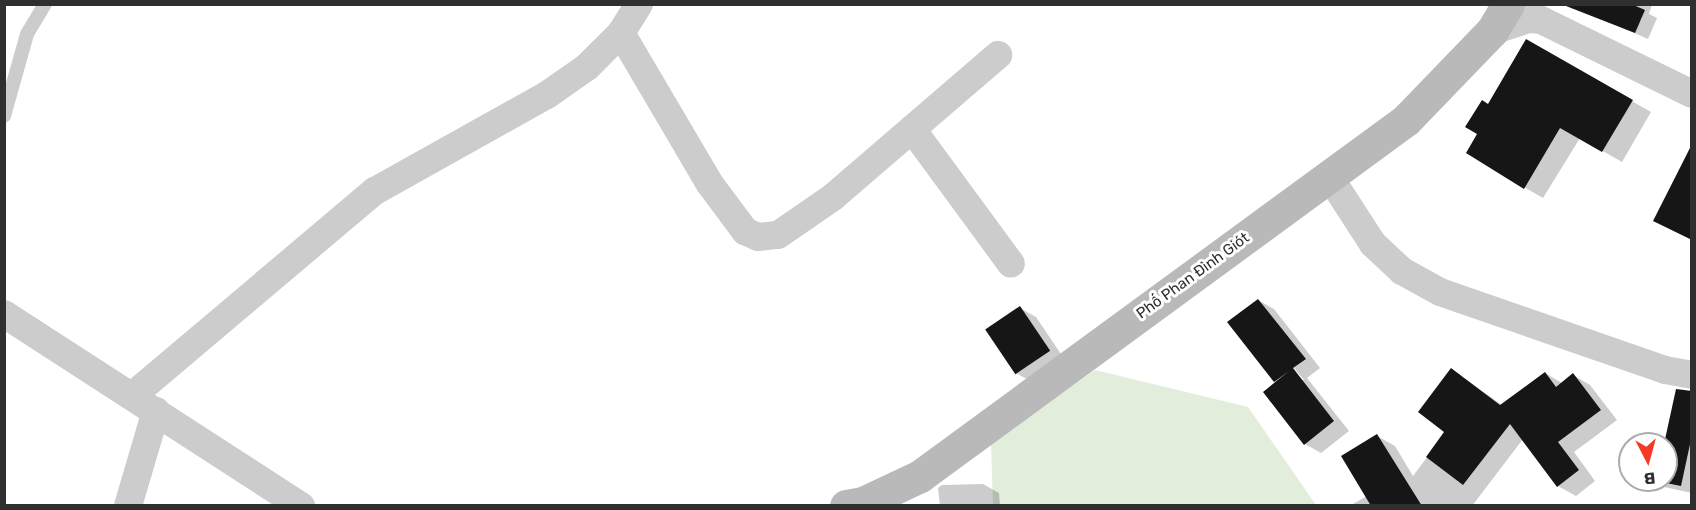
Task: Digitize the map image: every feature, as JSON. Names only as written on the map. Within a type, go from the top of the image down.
[{"type":"street","points":[[132,396],[375,191],[547,95],[587,67],[621,33],[639,4]]},
{"type":"street","points":[[1500,18],[1541,20],[1692,94]]},
{"type":"street","name":"Phố Phan Đình Giót","points":[[846,506],[862,503],[920,476],[1406,120],[1500,18]]},
{"type":"street","points":[[621,33],[710,184],[745,231],[758,237],[778,235],[795,225],[998,55]]},
{"type":"street","points":[[912,129],[1011,264]]},
{"type":"street","points":[[1329,176],[1373,244],[1402,271],[1440,292],[1665,370],[1692,375]]},
{"type":"street","points":[[4,314],[301,506]]},
{"type":"street","points":[[128,506],[156,411]]},
{"type":"lane","points":[[4,116],[27,34],[45,4]]},
{"type":"green space","points":[[1095,370],[1248,407],[1316,505],[993,505],[991,442]]},
{"type":"building","points":[[1631,4],[1645,10],[1635,33],[1566,6]]},
{"type":"building","points":[[1526,39],[1633,100],[1602,152],[1560,128],[1524,189],[1466,153],[1477,134],[1465,127],[1482,100],[1488,104]]},
{"type":"building","points":[[1692,144],[1692,240],[1653,221]]},
{"type":"building","points":[[1258,299],[1306,359],[1293,368],[1334,421],[1304,445],[1263,392],[1289,371],[1274,382],[1227,322]]},
{"type":"building","points":[[1020,306],[1050,351],[1015,374],[985,329]]},
{"type":"building","points":[[1451,368],[1500,405],[1545,372],[1556,387],[1573,373],[1601,410],[1558,442],[1579,470],[1557,487],[1510,424],[1463,485],[1426,457],[1444,432],[1418,412]]},
{"type":"building","points":[[1676,389],[1692,391],[1692,435],[1681,486],[1678,485],[1678,432],[1667,432]]},
{"type":"building","points":[[1377,434],[1422,506],[1371,506],[1341,456]]}]
